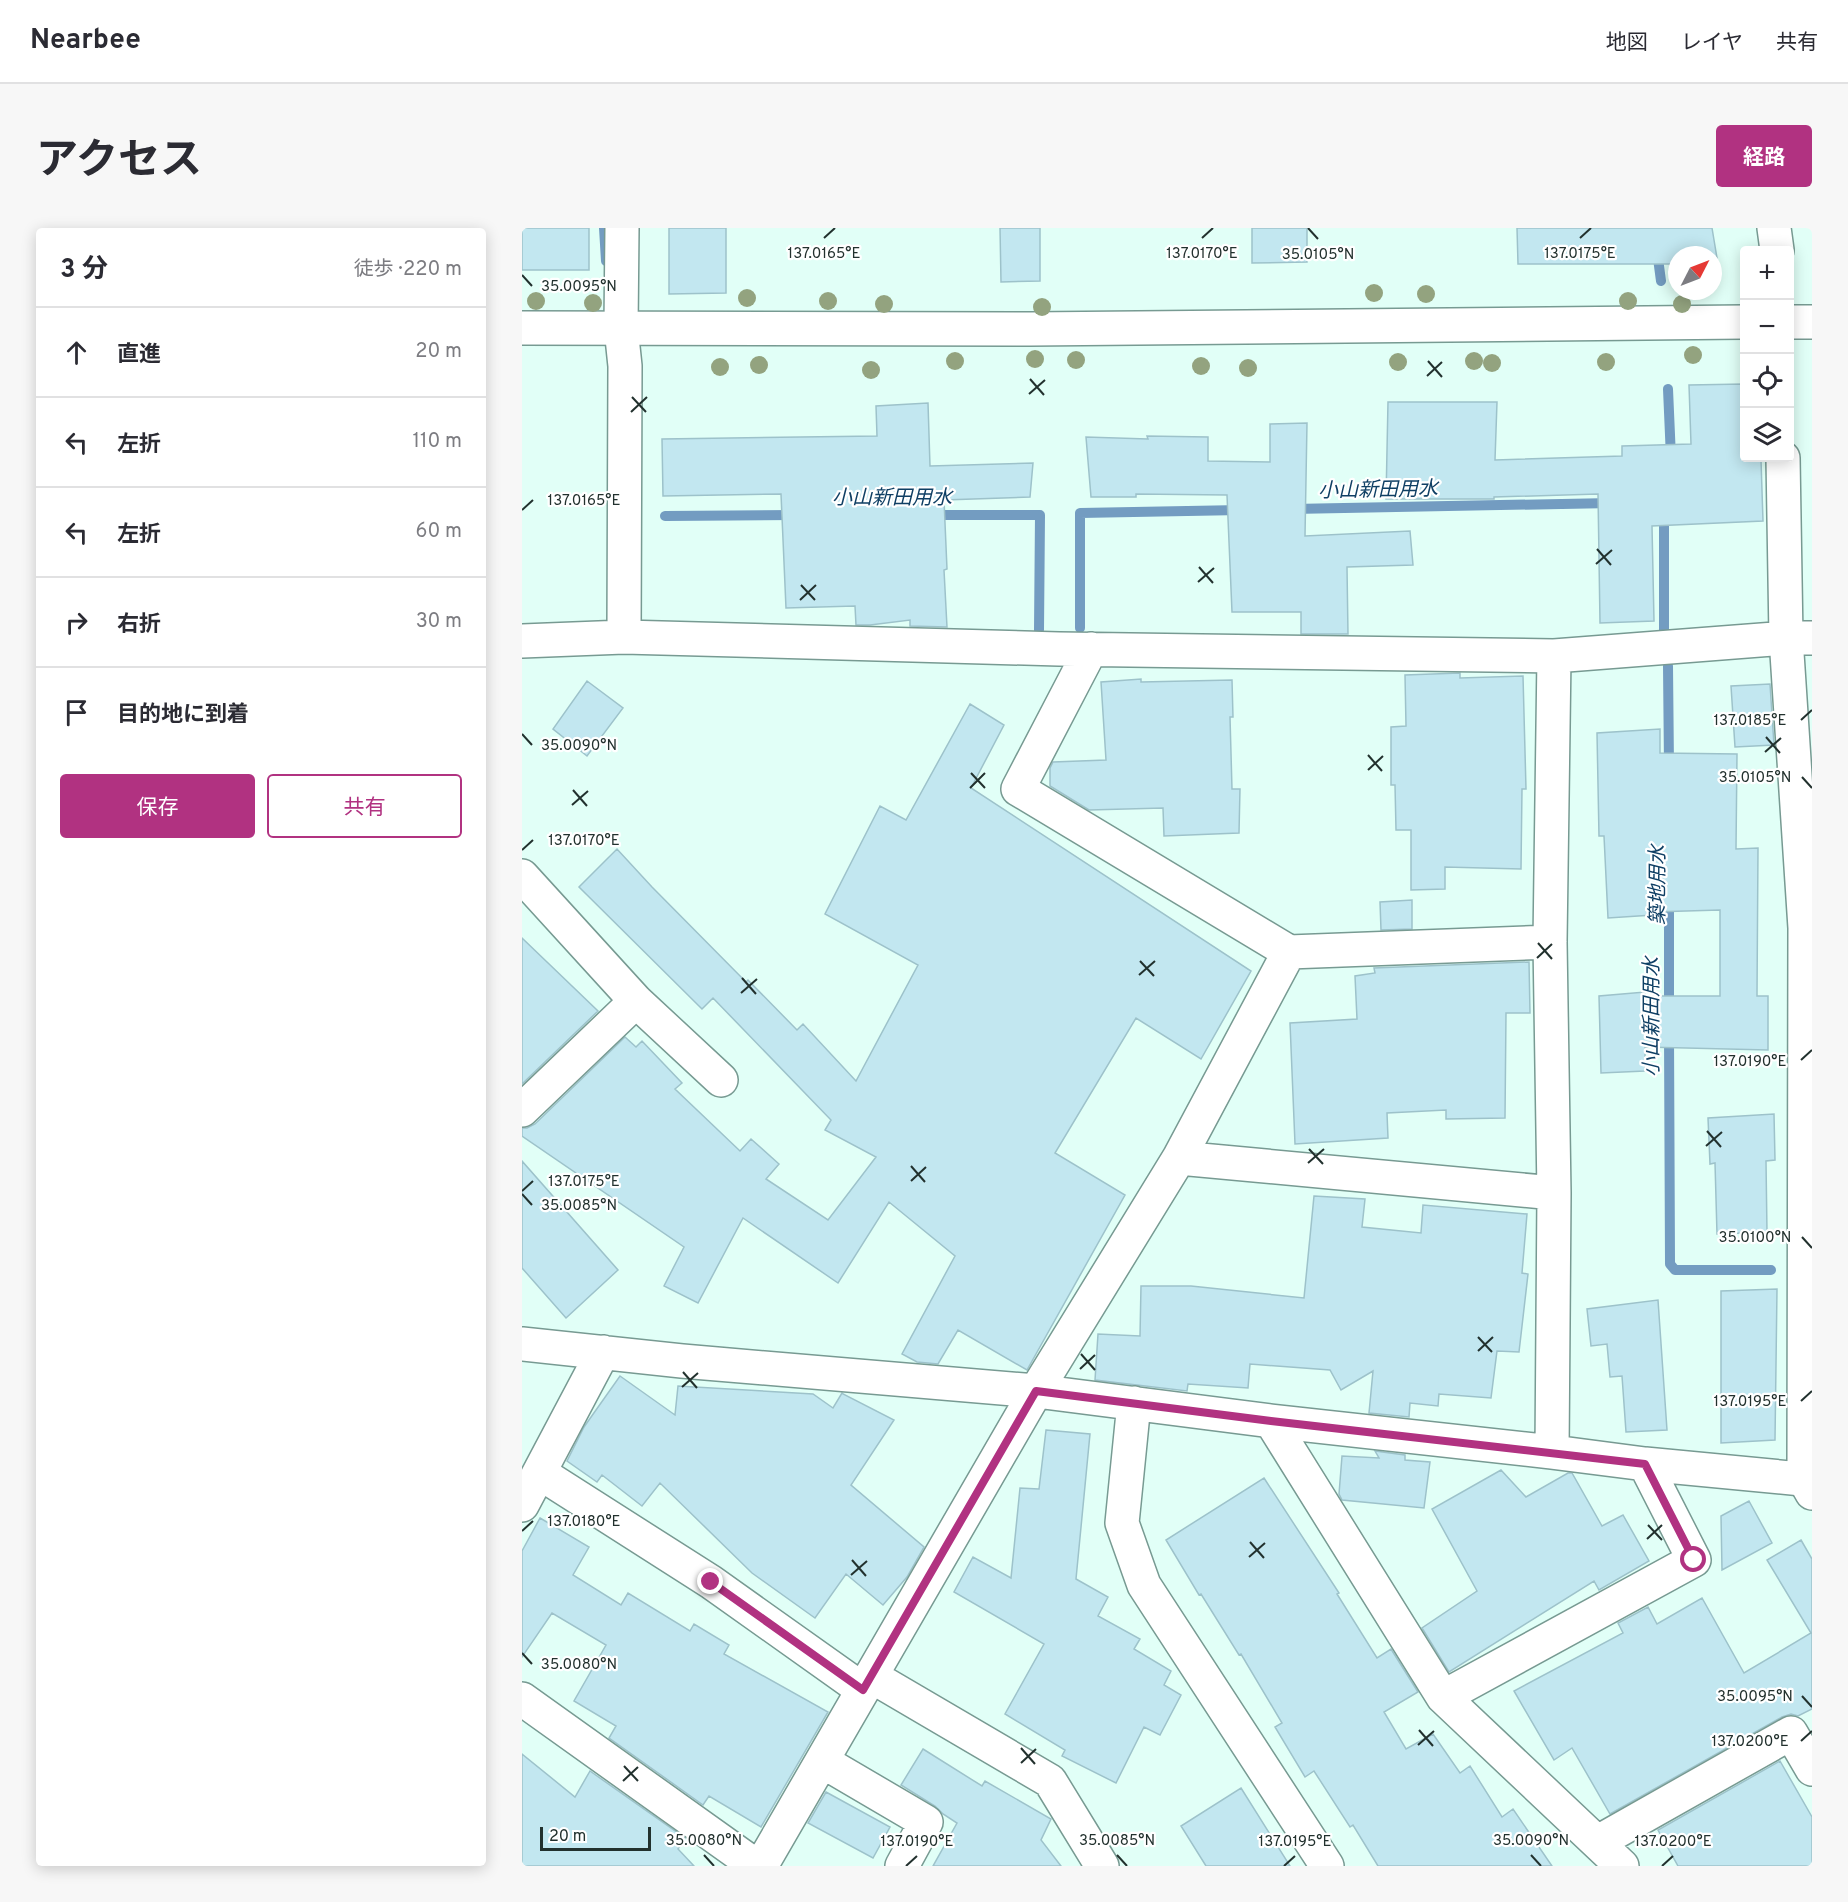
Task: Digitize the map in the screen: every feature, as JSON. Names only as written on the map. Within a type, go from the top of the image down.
[{"type":"street","points":[[622,228],[621,328],[625,366],[624,638]]},
{"type":"street","points":[[1774,228],[1776,246]]},
{"type":"street","points":[[522,328],[1030,329],[1740,322]]},
{"type":"street","points":[[1794,322],[1812,322]]},
{"type":"street","points":[[522,1344],[682,1361],[1036,1391],[1810,1484],[1808,928],[1799,638],[1783,462]]},
{"type":"street","points":[[522,641],[624,638],[1091,649],[1554,656],[1799,638]]},
{"type":"street","points":[[1091,649],[1018,789],[1290,952],[1550,942]]},
{"type":"street","points":[[1552,1452],[1554,1193],[1550,942],[1554,656]]},
{"type":"street","points":[[522,876],[636,1001],[721,1080]]},
{"type":"street","points":[[761,1866],[1036,1391],[1179,1158],[1290,952]]},
{"type":"street","points":[[522,1110],[636,1001]]},
{"type":"street","points":[[1179,1158],[1554,1193]]},
{"type":"street","points":[[522,1505],[603,1352]]},
{"type":"street","points":[[1134,1403],[1122,1523],[1144,1585],[1327,1866]]},
{"type":"street","points":[[1271,1421],[1443,1697],[1622,1866]]},
{"type":"street","points":[[1443,1697],[1694,1560],[1645,1464]]},
{"type":"street","points":[[540,1473],[867,1683],[1050,1781],[1102,1866]]},
{"type":"street","points":[[522,1699],[756,1866]]},
{"type":"street","points":[[1598,1842],[1791,1733],[1812,1769]]},
{"type":"street","points":[[822,1761],[926,1822],[902,1866]]},
{"type":"building","points":[[522,228],[589,228],[589,270],[522,270]]},
{"type":"building","points":[[669,228],[726,228],[726,293],[669,294]]},
{"type":"building","points":[[1000,228],[1040,228],[1040,281],[1001,282]]},
{"type":"building","points":[[1252,228],[1307,228],[1307,262],[1252,263]]},
{"type":"building","points":[[1517,228],[1712,228],[1715,246],[1668,246],[1668,264],[1518,264]]},
{"type":"building","points":[[1740,384],[1740,462],[1761,462],[1763,521],[1652,526],[1654,621],[1600,623],[1598,494],[1494,497],[1494,499],[1386,499],[1388,402],[1497,402],[1495,460],[1622,456],[1622,446],[1691,444],[1689,385]]},
{"type":"building","points":[[928,403],[930,466],[1033,463],[1030,497],[944,500],[947,627],[910,626],[910,620],[856,625],[855,606],[786,608],[781,494],[663,496],[662,439],[877,436],[876,406]]},
{"type":"building","points":[[1307,423],[1305,536],[1410,531],[1413,565],[1347,567],[1348,634],[1301,634],[1301,612],[1232,612],[1227,495],[1136,494],[1136,497],[1091,497],[1086,437],[1148,439],[1147,436],[1208,437],[1208,461],[1270,462],[1270,424]]},
{"type":"building","points":[[1460,673],[1460,678],[1523,676],[1526,789],[1522,789],[1521,869],[1445,867],[1445,889],[1411,890],[1411,830],[1396,830],[1395,785],[1391,785],[1391,727],[1406,726],[1405,675]]},
{"type":"building","points":[[1141,679],[1141,682],[1232,680],[1233,717],[1230,717],[1232,789],[1240,789],[1239,833],[1164,836],[1163,808],[1089,810],[1050,786],[1050,768],[1053,762],[1106,760],[1101,682]]},
{"type":"building","points":[[587,681],[623,708],[587,756],[553,729]]},
{"type":"building","points":[[1770,684],[1774,745],[1735,747],[1731,686]]},
{"type":"building","points":[[970,704],[1004,725],[971,788],[1251,971],[1201,1059],[1136,1018],[1055,1153],[1125,1195],[1027,1370],[958,1330],[938,1364],[917,1362],[902,1354],[955,1256],[889,1202],[838,1283],[743,1218],[698,1303],[664,1286],[684,1247],[522,1136],[522,1128],[535,1124],[625,1037],[636,1047],[642,1041],[682,1083],[675,1089],[740,1151],[751,1139],[779,1164],[766,1179],[828,1220],[876,1157],[825,1130],[831,1120],[713,998],[702,1009],[579,887],[617,849],[746,982],[748,980],[797,1030],[803,1024],[856,1081],[918,965],[825,914],[880,806],[906,820]]},
{"type":"building","points":[[1660,729],[1660,753],[1737,754],[1736,849],[1758,848],[1757,996],[1768,996],[1768,1050],[1645,1047],[1645,1071],[1601,1073],[1599,996],[1645,992],[1645,996],[1720,996],[1720,910],[1652,912],[1653,915],[1608,918],[1604,836],[1599,836],[1597,733]]},
{"type":"building","points":[[1412,900],[1412,929],[1381,930],[1380,902]]},
{"type":"building","points":[[522,938],[598,1011],[522,1084]]},
{"type":"building","points":[[1529,962],[1530,1013],[1506,1013],[1505,1118],[1446,1119],[1446,1110],[1387,1113],[1388,1138],[1295,1144],[1290,1023],[1357,1019],[1355,976],[1375,973],[1374,968]]},
{"type":"building","points":[[1774,1114],[1775,1160],[1766,1161],[1767,1232],[1717,1234],[1715,1163],[1710,1164],[1708,1118]]},
{"type":"building","points":[[522,1161],[618,1270],[566,1318],[522,1268]]},
{"type":"building","points":[[1314,1196],[1365,1199],[1362,1227],[1421,1233],[1423,1205],[1527,1214],[1522,1273],[1528,1274],[1519,1352],[1497,1351],[1491,1398],[1439,1394],[1438,1406],[1410,1403],[1409,1417],[1369,1413],[1373,1371],[1341,1390],[1330,1370],[1250,1364],[1248,1388],[1188,1384],[1187,1391],[1095,1380],[1098,1334],[1140,1336],[1141,1286],[1191,1286],[1304,1298]]},
{"type":"building","points":[[1777,1289],[1775,1440],[1721,1443],[1721,1291]]},
{"type":"building","points":[[1658,1300],[1667,1430],[1626,1432],[1622,1376],[1610,1377],[1607,1344],[1591,1346],[1587,1309]]},
{"type":"building","points":[[620,1376],[675,1415],[678,1386],[813,1394],[833,1408],[842,1393],[894,1420],[851,1485],[924,1547],[907,1577],[883,1605],[846,1574],[815,1618],[752,1573],[660,1483],[642,1506],[602,1475],[597,1482],[567,1461],[584,1427]]},
{"type":"building","points":[[1046,1430],[1090,1434],[1076,1579],[1108,1597],[1098,1616],[1140,1639],[1134,1649],[1171,1671],[1164,1685],[1181,1695],[1160,1735],[1144,1727],[1116,1783],[1062,1756],[1065,1750],[1005,1714],[1044,1644],[954,1592],[973,1557],[1011,1578],[1020,1488],[1039,1489]]},
{"type":"building","points":[[1375,1451],[1405,1455],[1405,1460],[1430,1462],[1424,1508],[1342,1500],[1339,1494],[1342,1456],[1379,1458]]},
{"type":"building","points":[[1501,1470],[1526,1497],[1568,1473],[1572,1473],[1602,1526],[1623,1515],[1649,1561],[1599,1590],[1594,1581],[1449,1672],[1422,1628],[1477,1591],[1432,1509]]},
{"type":"building","points":[[1264,1478],[1339,1593],[1337,1594],[1377,1658],[1391,1649],[1418,1692],[1384,1712],[1406,1749],[1433,1734],[1460,1773],[1470,1766],[1502,1817],[1513,1809],[1552,1866],[1378,1866],[1353,1825],[1350,1827],[1314,1771],[1305,1777],[1275,1727],[1282,1723],[1241,1654],[1239,1655],[1201,1594],[1199,1595],[1166,1540]]},
{"type":"building","points":[[1749,1501],[1772,1543],[1722,1570],[1721,1516]]},
{"type":"building","points":[[540,1518],[589,1547],[573,1575],[621,1605],[628,1593],[690,1631],[694,1624],[729,1645],[724,1654],[828,1712],[761,1827],[709,1796],[703,1805],[609,1738],[616,1726],[574,1701],[606,1645],[552,1613],[522,1657],[522,1551]]},
{"type":"building","points":[[1801,1540],[1812,1559],[1812,1709],[1798,1716],[1791,1714],[1782,1717],[1610,1814],[1572,1748],[1554,1760],[1514,1691],[1623,1633],[1618,1623],[1648,1607],[1657,1624],[1702,1598],[1744,1673],[1811,1633],[1767,1560]]},
{"type":"building","points":[[923,1749],[982,1786],[985,1781],[1051,1819],[1041,1840],[1061,1866],[933,1866],[957,1823],[901,1785]]},
{"type":"building","points":[[522,1754],[575,1797],[590,1771],[685,1838],[678,1849],[694,1866],[522,1866]]},
{"type":"building","points":[[1780,1761],[1812,1817],[1812,1866],[1678,1866],[1658,1830]]},
{"type":"building","points":[[1241,1788],[1290,1866],[1206,1866],[1181,1826]]},
{"type":"building","points":[[826,1792],[890,1827],[873,1858],[808,1823]]},
{"type":"waterway","name":"小山新田用水","points":[[604,228],[606,261]]},
{"type":"waterway","name":"築地用水","points":[[1654,228],[1661,281]]},
{"type":"waterway","name":"築地用水","points":[[1668,389],[1671,458]]},
{"type":"waterway","name":"小山新田用水","points":[[1292,509],[1612,503]]},
{"type":"waterway","name":"小山新田用水","points":[[1080,628],[1080,513],[1241,510]]},
{"type":"waterway","name":"小山新田用水","points":[[1664,512],[1664,632]]},
{"type":"waterway","name":"小山新田用水","points":[[665,516],[795,515]]},
{"type":"waterway","name":"小山新田用水","points":[[930,515],[1040,515],[1039,630]]},
{"type":"waterway","name":"小山新田用水","points":[[1668,666],[1669,767]]},
{"type":"waterway","name":"小山新田用水","points":[[1669,897],[1669,1010]]},
{"type":"waterway","name":"小山新田用水","points":[[1669,1035],[1670,1264],[1675,1270],[1771,1270]]},
{"type":"route","points":[[711,1582],[863,1690],[1036,1391],[1271,1421],[1645,1464],[1694,1560]]}]
